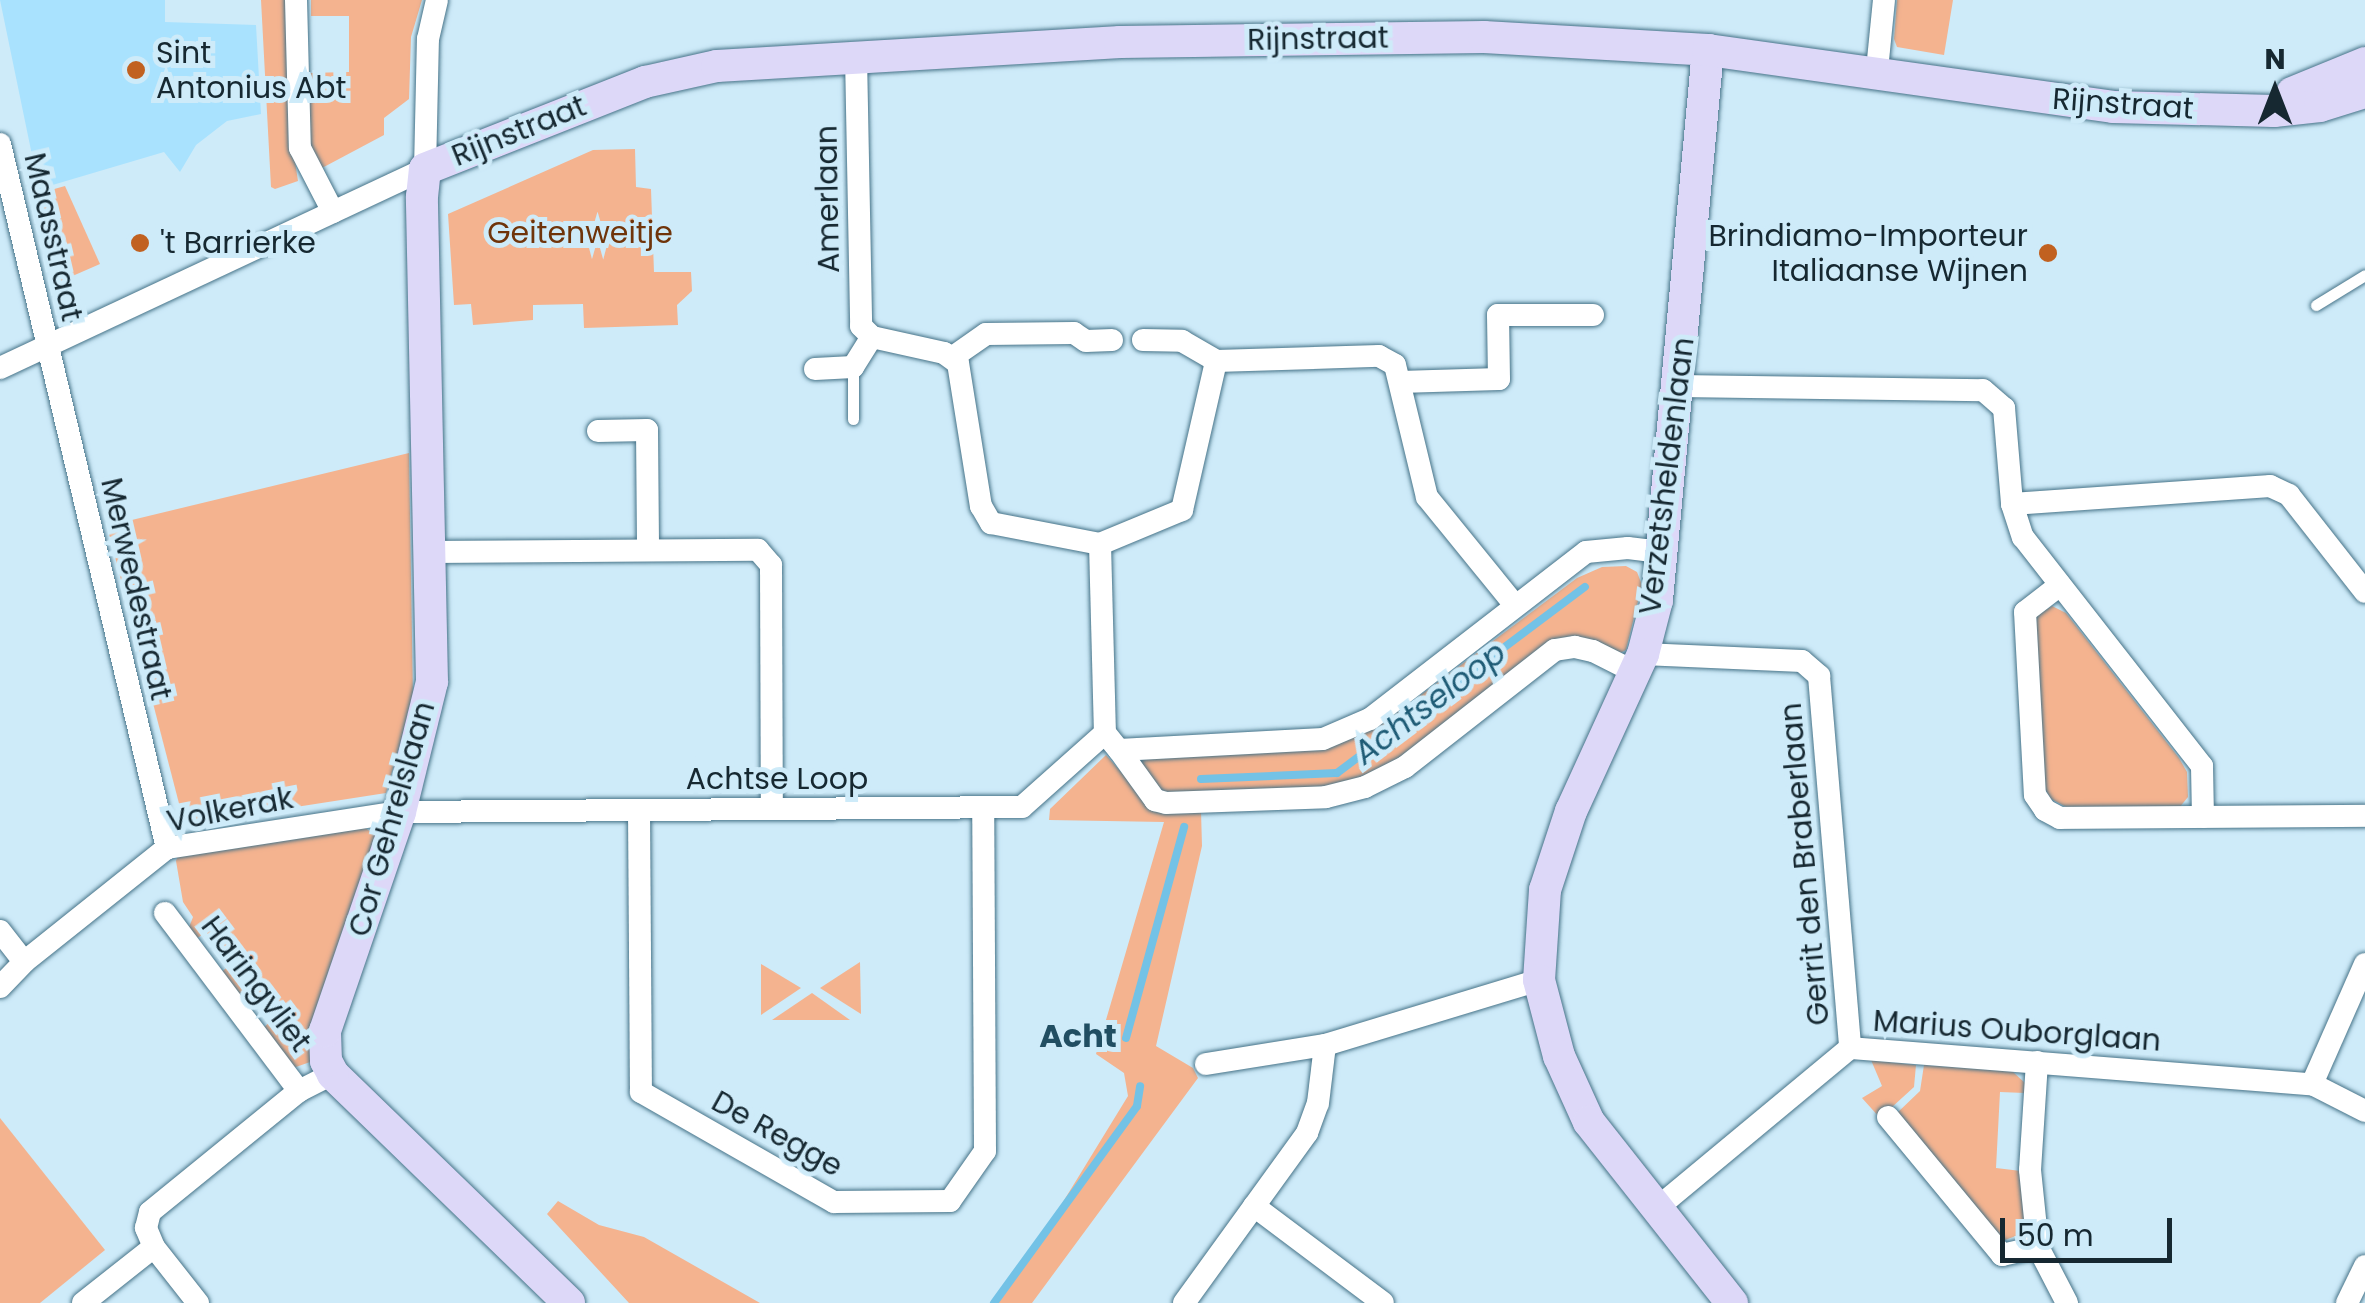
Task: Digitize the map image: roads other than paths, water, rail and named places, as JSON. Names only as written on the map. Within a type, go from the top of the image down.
[{"type":"street","points":[[296,0],[300,148],[333,212]]},
{"type":"street","points":[[0,368],[425,169],[428,39],[437,0]]},
{"type":"street","points":[[1877,70],[1884,0]]},
{"type":"street","name":"Rijnstraat","points":[[425,169],[645,82],[717,66],[1120,42],[1484,37],[1708,50],[1877,70],[2052,101],[2225,111],[2320,106],[2365,92]]},
{"type":"street","name":"Verzetsheldenlaan","points":[[1708,50],[1656,600],[1639,663],[1570,811],[1545,890],[1539,980],[1558,1056],[1589,1122],[1732,1303]]},
{"type":"street","name":"Amerlaan","points":[[856,56],[861,326],[872,337]]},
{"type":"street","name":"Rijnstraat","points":[[2225,111],[2314,88],[2365,63]]},
{"type":"street","name":"Maasstraat","points":[[0,144],[48,344]]},
{"type":"street","name":"Cor Gehrelslaan","points":[[332,1074],[326,1061],[324,1031],[400,812],[432,682],[422,197],[425,169]]},
{"type":"street","points":[[1400,382],[1499,379],[1498,315],[1593,314]]},
{"type":"street","points":[[815,368],[853,368],[872,337],[953,357],[986,334],[1074,333],[1086,340],[1112,340]]},
{"type":"street","points":[[1143,340],[1182,340],[1216,360],[1380,356],[1395,365],[1427,497],[1514,604]]},
{"type":"street","name":"Merwedestraat","points":[[48,344],[167,848]]},
{"type":"street","points":[[953,357],[981,506],[991,523],[1100,544],[1182,510],[1216,360]]},
{"type":"street","points":[[1678,386],[1983,390],[2004,408],[2012,504],[2023,537],[2202,766],[2203,817]]},
{"type":"street","points":[[598,430],[648,430],[648,550]]},
{"type":"street","points":[[2012,504],[2270,486],[2289,495],[2365,592]]},
{"type":"street","points":[[1100,544],[1112,741],[1155,800],[1166,803],[1326,798],[1365,788],[1405,767],[1555,650],[1575,647],[1639,663]]},
{"type":"street","points":[[1112,741],[1323,739],[1370,719],[1586,552],[1628,548],[1661,552]]},
{"type":"street","points":[[431,552],[758,550],[771,564],[772,808]]},
{"type":"street","points":[[2060,585],[2024,612],[2035,796],[2045,810],[2060,818],[2365,816]]},
{"type":"street","name":"Gerrit den Braberlaan","points":[[1639,663],[1802,661],[1820,676],[1850,1048]]},
{"type":"street","name":"Achtse Loop","points":[[400,812],[1022,806],[1112,741]]},
{"type":"street","name":"De Regge","points":[[638,810],[641,1092],[834,1202],[950,1201],[986,1151],[983,808]]},
{"type":"street","name":"Volkerak","points":[[0,988],[24,962],[167,848],[400,812]]},
{"type":"street","name":"Haringvliet","points":[[165,913],[298,1092]]},
{"type":"street","points":[[0,931],[24,962]]},
{"type":"street","points":[[2312,1084],[2365,964]]},
{"type":"street","points":[[1206,1064],[1325,1045],[1539,980]]},
{"type":"street","points":[[1184,1303],[1307,1133],[1318,1102],[1325,1045]]},
{"type":"street","name":"Marius Ouborglaan","points":[[1656,1209],[1850,1048],[2312,1084],[2365,1110]]},
{"type":"street","points":[[2037,1062],[2030,1170],[2038,1246],[2067,1303]]},
{"type":"street","points":[[332,1074],[569,1303]]},
{"type":"street","name":"Haringvliet","points":[[154,1247],[146,1228],[150,1212],[298,1092],[332,1074]]},
{"type":"street","points":[[1888,1118],[2002,1255],[2038,1246]]},
{"type":"street","points":[[1254,1206],[1383,1303]]},
{"type":"street","points":[[83,1303],[154,1247],[198,1303]]},
{"type":"street","points":[[2347,1303],[2365,1266]]},
{"type":"lane","points":[[2316,304],[2365,275]]},
{"type":"lane","points":[[853,368],[854,419]]},
{"type":"waterway","name":"Achtseloop","points":[[1201,779],[1337,773],[1585,587]]},
{"type":"waterway","name":"Achtseloop","points":[[1126,1038],[1184,827]]},
{"type":"waterway","name":"Achtseloop","points":[[994,1303],[1137,1106],[1140,1086]]},
{"type":"place","name":"Sint Antonius Abt","points":[[136,70]]},
{"type":"place","name":"'t Barrierke","points":[[140,243]]},
{"type":"place","name":"Brindiamo-Importeur Italiaanse Wijnen","points":[[2048,253]]},
{"type":"district","name":"Acht","points":[[1078,1036]]},
{"type":"park label","name":"Geitenweitje","points":[[580,233]]}]
